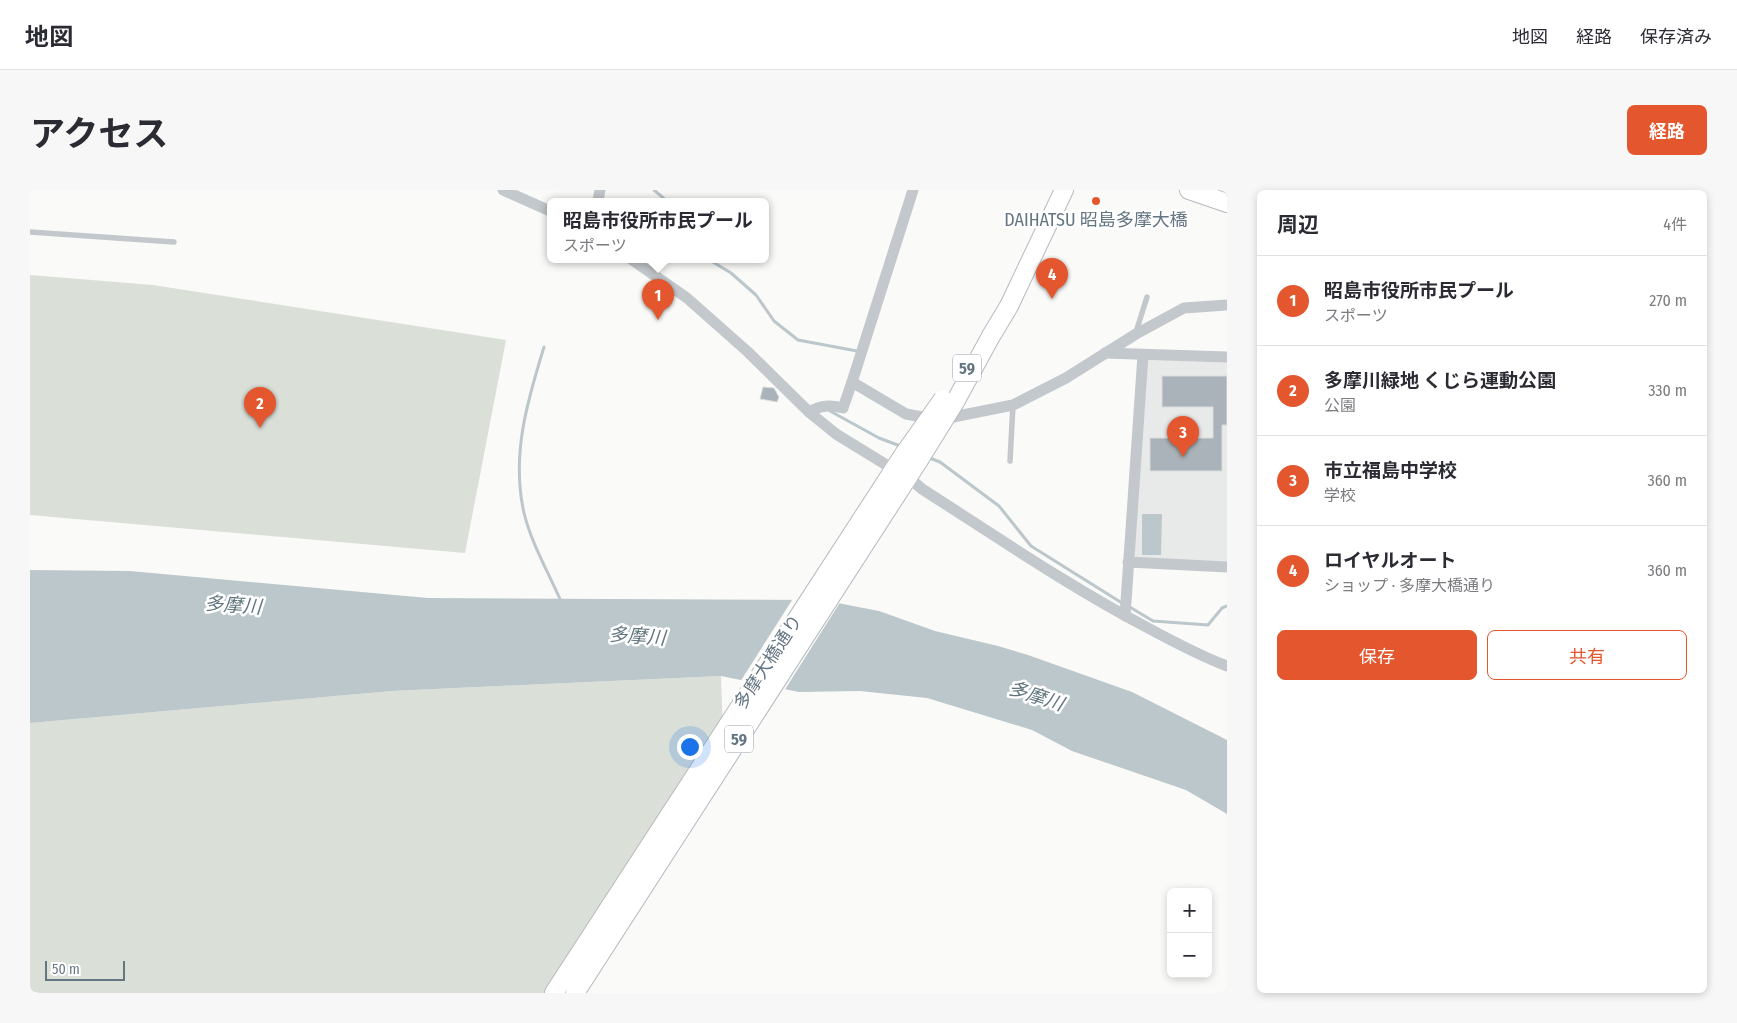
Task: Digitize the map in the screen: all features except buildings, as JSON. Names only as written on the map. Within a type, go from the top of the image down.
[{"type":"main road","name":"多摩大橋通り","points":[[554,993],[949,401],[1009,306],[1064,190]]},
{"type":"main road","points":[[1189,190],[1224,198]]},
{"type":"main road","name":"多摩大橋通り","points":[[575,993],[898,477]]},
{"type":"street","points":[[503,190],[547,210]]},
{"type":"street","points":[[813,410],[830,405],[843,408],[913,190]]},
{"type":"street","points":[[637,263],[688,298],[813,410],[836,434],[898,477],[922,489],[1058,577],[1125,608],[1211,660],[1227,666]]},
{"type":"street","points":[[852,382],[906,414],[938,420],[1013,405],[1066,378],[1136,334],[1184,308],[1227,305]]},
{"type":"street","points":[[1105,353],[1227,357]]},
{"type":"street","points":[[1125,608],[1143,355]]},
{"type":"street","points":[[1128,562],[1227,567]]},
{"type":"lane","points":[[30,232],[174,242]]},
{"type":"lane","points":[[1136,334],[1147,297]]},
{"type":"lane","points":[[1010,461],[1013,405]]},
{"type":"shaded area","points":[[30,275],[153,285],[506,340],[465,553],[30,515]]},
{"type":"shaded area","points":[[1145,357],[1227,360],[1227,562],[1138,560],[1134,554]]},
{"type":"shaded area","points":[[721,676],[723,732],[554,993],[39,993],[30,991],[30,723],[392,691]]},
{"type":"water","points":[[1142,514],[1162,514],[1161,555],[1142,555]]},
{"type":"water","name":"多摩川","points":[[30,570],[130,571],[428,598],[822,600],[879,611],[935,631],[1028,655],[1132,692],[1227,740],[1227,814],[1186,790],[1072,751],[1032,730],[927,698],[860,691],[799,692],[721,676],[392,691],[30,723]]},
{"type":"pier","points":[[794,597],[822,597],[841,601],[784,691],[740,682]]},
{"type":"waterway","points":[[654,190],[663,198]]},
{"type":"waterway","points":[[715,263],[731,273],[756,295],[774,321],[798,340],[857,351]]},
{"type":"waterway","points":[[544,347],[523,429],[520,450],[520,492],[531,535],[560,599]]},
{"type":"waterway","points":[[830,411],[879,438],[903,447]]},
{"type":"waterway","points":[[927,457],[940,462],[999,506],[1031,546],[1122,603]]},
{"type":"waterway","points":[[1128,606],[1153,621],[1208,625],[1222,608],[1227,606]]},
{"type":"place","name":"DAIHATSU 昭島多摩大橋","points":[[1096,201]]},
{"type":"place","name":"ロイヤルオート","points":[[1052,299]]},
{"type":"place","name":"昭島市役所市民プール","points":[[658,320]]},
{"type":"place","name":"多摩川緑地 くじら運動公園","points":[[260,428]]},
{"type":"place","name":"市立福島中学校","points":[[1183,457]]}]
